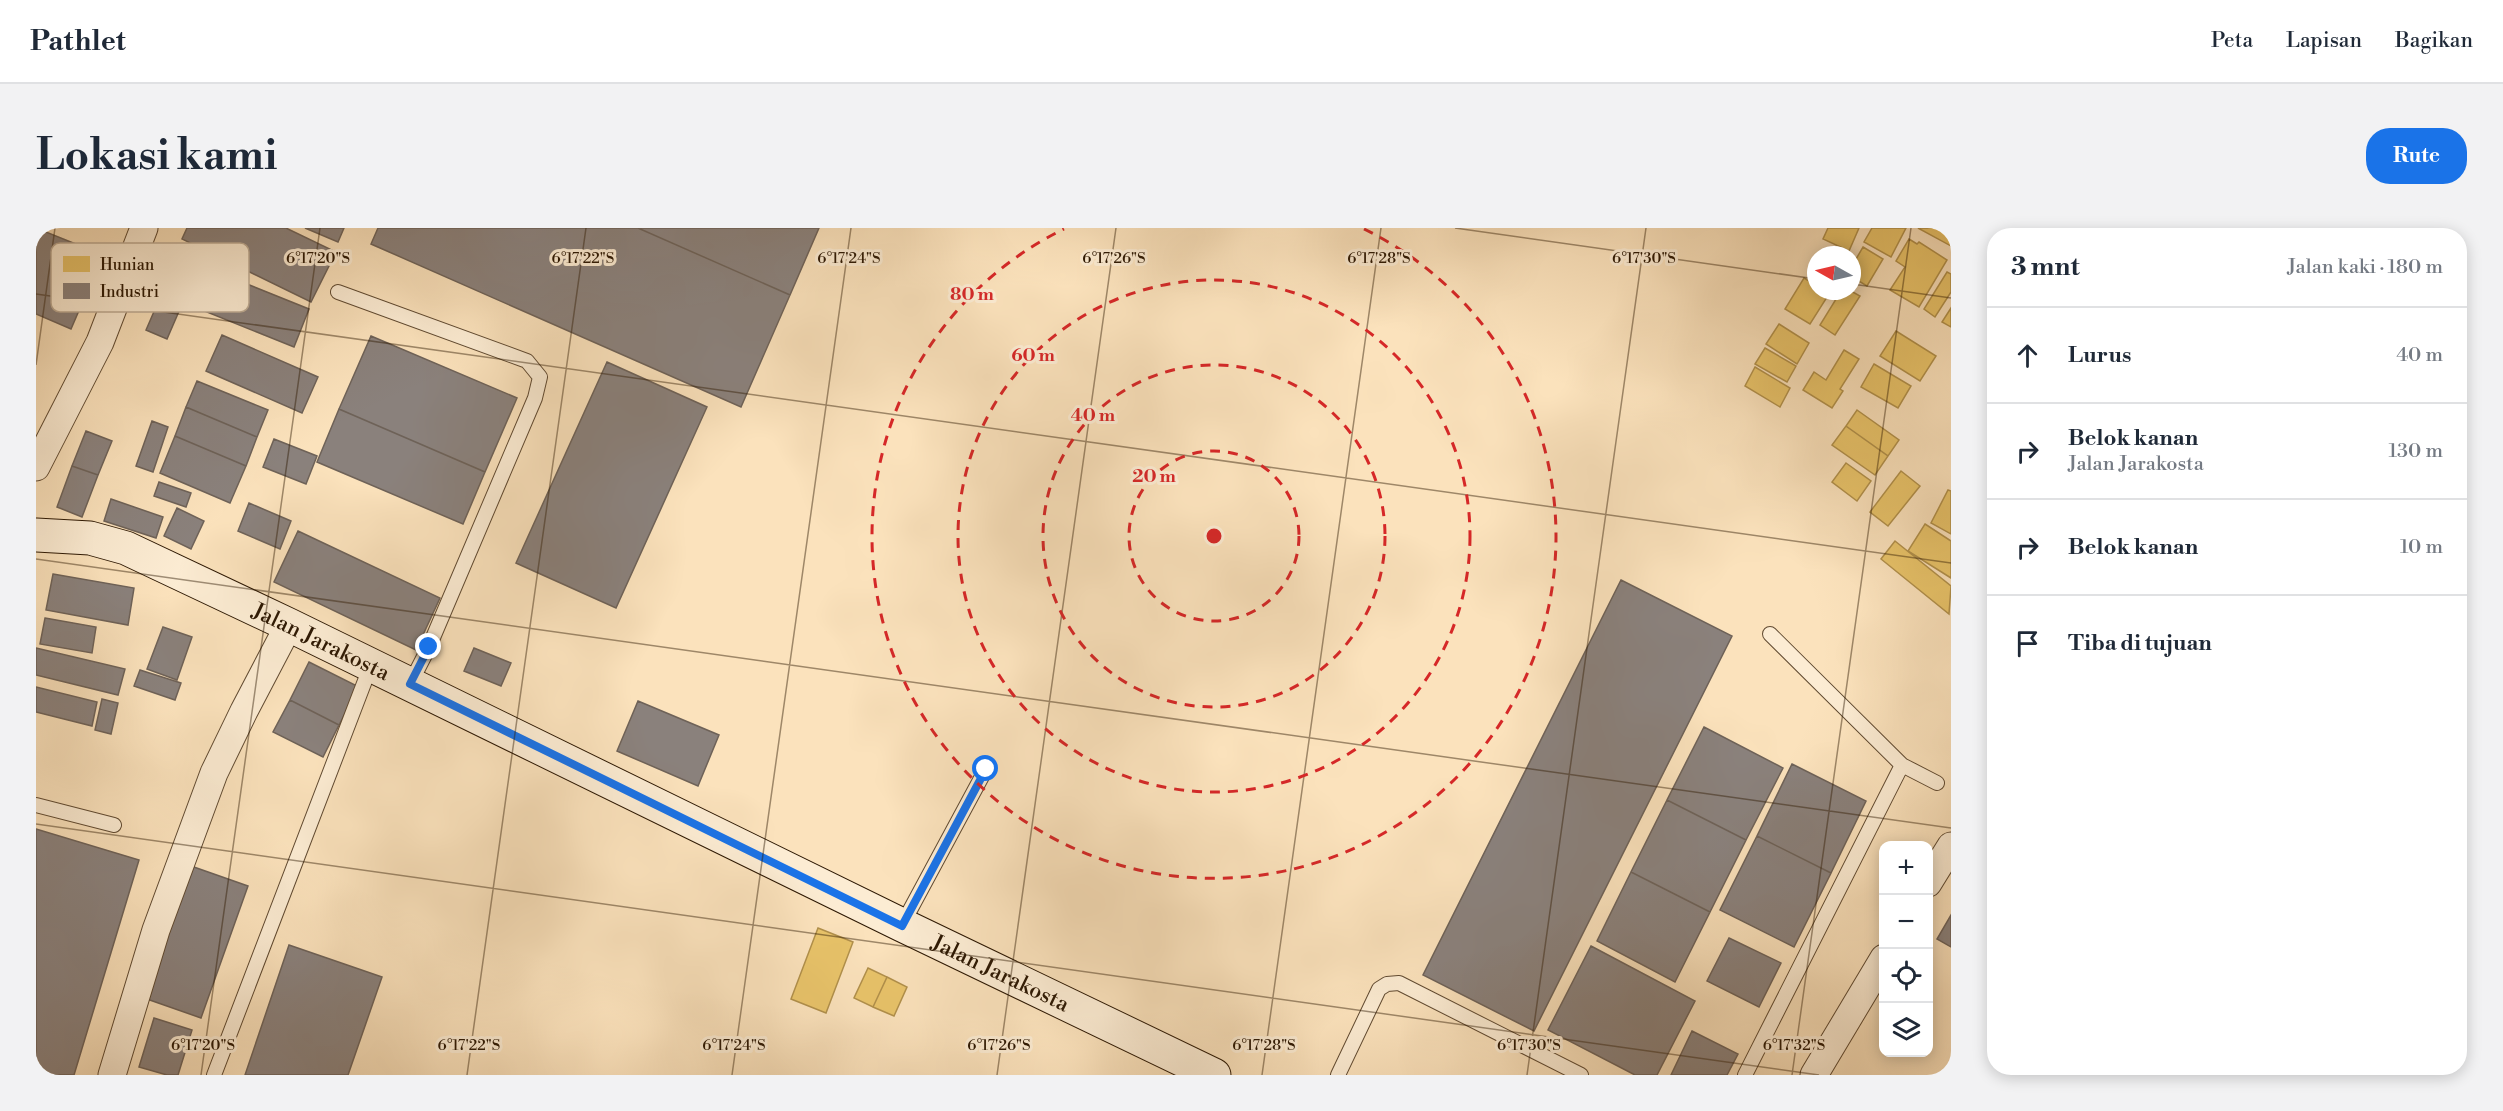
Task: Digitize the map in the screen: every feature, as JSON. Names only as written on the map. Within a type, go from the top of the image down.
[{"type":"street","points":[[138,243],[144,228]]},
{"type":"street","points":[[36,467],[100,342],[112,312]]},
{"type":"street","name":"Jalan Jarakosta","points":[[36,535],[90,538],[126,548],[289,625],[902,926],[1214,1075]]},
{"type":"street","points":[[112,1075],[156,930],[214,773],[243,711],[289,625]]},
{"type":"street","points":[[1933,876],[1951,846]]},
{"type":"street","points":[[1814,1075],[1879,966]]},
{"type":"lane","points":[[338,292],[527,362],[540,376],[535,398],[429,647],[410,684]]},
{"type":"lane","points":[[1770,634],[1902,765],[1937,783]]},
{"type":"lane","points":[[214,1075],[371,665]]},
{"type":"lane","points":[[1745,1075],[1902,765]]},
{"type":"lane","points":[[902,926],[986,769]]},
{"type":"lane","points":[[36,805],[114,825]]},
{"type":"lane","points":[[1338,1075],[1379,989],[1387,984],[1399,983],[1581,1075]]},
{"type":"building: Hunian","points":[[1828,228],[1859,228],[1851,246],[1838,246],[1823,239]]},
{"type":"building: Hunian","points":[[1872,228],[1906,228],[1891,257],[1864,242]]},
{"type":"building: Hunian","points":[[1918,228],[1951,228],[1951,246]]},
{"type":"building: Hunian","points":[[1909,239],[1917,244],[1919,242],[1947,260],[1919,307],[1890,290],[1905,267],[1896,261]]},
{"type":"building: Hunian","points":[[1863,247],[1883,259],[1867,286],[1861,282],[1861,250]]},
{"type":"building: Hunian","points":[[1947,272],[1951,274],[1951,292],[1935,317],[1924,309]]},
{"type":"building: Hunian","points":[[1804,278],[1807,280],[1807,300],[1825,300],[1810,324],[1785,309]]},
{"type":"building: Hunian","points":[[1835,300],[1857,300],[1835,335],[1820,325]]},
{"type":"building: Hunian","points":[[1951,308],[1951,327],[1942,322]]},
{"type":"building: Hunian","points":[[1779,324],[1809,343],[1797,364],[1766,344]]},
{"type":"building: Hunian","points":[[1896,331],[1936,356],[1920,381],[1880,356]]},
{"type":"building: Hunian","points":[[1765,348],[1796,366],[1787,382],[1755,364]]},
{"type":"building: Hunian","points":[[1844,350],[1859,359],[1840,389],[1843,391],[1832,408],[1803,390],[1814,372],[1826,380]]},
{"type":"building: Hunian","points":[[1874,364],[1911,386],[1898,408],[1861,387]]},
{"type":"building: Hunian","points":[[1755,367],[1790,388],[1780,407],[1745,386]]},
{"type":"building: Hunian","points":[[1857,410],[1899,440],[1888,456],[1846,426]]},
{"type":"building: Hunian","points":[[1846,426],[1888,456],[1875,475],[1832,445]]},
{"type":"building: Hunian","points":[[1846,463],[1871,481],[1857,501],[1832,482]]},
{"type":"building: Hunian","points":[[1901,471],[1920,486],[1888,526],[1870,512]]},
{"type":"building: Hunian","points":[[1948,490],[1951,491],[1951,534],[1931,523]]},
{"type":"building: Hunian","points":[[1925,524],[1951,541],[1951,578],[1908,551]]},
{"type":"building: Hunian","points":[[1895,541],[1951,586],[1949,614],[1881,559]]},
{"type":"building: Hunian","points":[[818,928],[853,942],[826,1013],[791,999]]},
{"type":"building: Hunian","points":[[868,968],[887,977],[873,1007],[854,998]]},
{"type":"building: Hunian","points":[[887,977],[907,987],[894,1016],[873,1007]]},
{"type":"building: Industri","points":[[36,228],[73,243],[51,243],[51,312],[78,312],[71,329],[36,314]]},
{"type":"building: Industri","points":[[187,228],[286,228],[336,252],[311,302],[249,272],[249,243],[190,243],[182,239]]},
{"type":"building: Industri","points":[[305,228],[344,228],[338,242]]},
{"type":"building: Industri","points":[[378,228],[638,228],[790,295],[741,407],[371,244]]},
{"type":"building: Industri","points":[[638,228],[819,228],[790,295]]},
{"type":"building: Industri","points":[[249,285],[309,309],[294,347],[207,312],[249,312]]},
{"type":"building: Industri","points":[[154,312],[179,312],[167,339],[146,330]]},
{"type":"building: Industri","points":[[222,335],[318,377],[302,413],[206,371]]},
{"type":"building: Industri","points":[[371,336],[517,398],[485,472],[339,409]]},
{"type":"building: Industri","points":[[607,362],[707,407],[616,608],[516,563]]},
{"type":"building: Industri","points":[[197,381],[268,410],[257,437],[186,407]]},
{"type":"building: Industri","points":[[186,407],[257,437],[246,466],[175,436]]},
{"type":"building: Industri","points":[[339,409],[485,472],[463,524],[317,462]]},
{"type":"building: Industri","points":[[152,421],[168,427],[153,472],[136,466]]},
{"type":"building: Industri","points":[[86,431],[112,441],[98,475],[72,466]]},
{"type":"building: Industri","points":[[175,436],[246,466],[230,503],[160,473]]},
{"type":"building: Industri","points":[[274,439],[317,456],[306,484],[263,467]]},
{"type":"building: Industri","points":[[72,466],[98,475],[82,517],[57,507]]},
{"type":"building: Industri","points":[[159,482],[191,493],[186,507],[154,496]]},
{"type":"building: Industri","points":[[111,499],[163,517],[156,538],[104,521]]},
{"type":"building: Industri","points":[[249,503],[291,521],[280,549],[238,531]]},
{"type":"building: Industri","points":[[177,508],[204,521],[191,549],[164,536]]},
{"type":"building: Industri","points":[[298,531],[440,598],[416,650],[274,582]]},
{"type":"building: Industri","points":[[53,574],[134,588],[128,625],[46,610]]},
{"type":"building: Industri","points":[[1621,580],[1732,636],[1534,1031],[1423,975]]},
{"type":"building: Industri","points":[[45,618],[96,627],[92,653],[40,644]]},
{"type":"building: Industri","points":[[163,627],[192,637],[177,680],[147,669]]},
{"type":"building: Industri","points":[[36,648],[125,669],[118,695],[36,675]]},
{"type":"building: Industri","points":[[474,648],[511,663],[501,686],[464,671]]},
{"type":"building: Industri","points":[[309,662],[359,687],[339,725],[290,700]]},
{"type":"building: Industri","points":[[140,670],[181,683],[175,700],[134,686]]},
{"type":"building: Industri","points":[[36,687],[97,702],[92,726],[36,712]]},
{"type":"building: Industri","points":[[102,699],[118,703],[111,734],[95,730]]},
{"type":"building: Industri","points":[[290,700],[339,725],[323,757],[273,732]]},
{"type":"building: Industri","points":[[638,701],[719,735],[698,786],[617,751]]},
{"type":"building: Industri","points":[[1704,727],[1783,768],[1746,840],[1667,800]]},
{"type":"building: Industri","points":[[1792,764],[1866,801],[1831,873],[1757,836]]},
{"type":"building: Industri","points":[[1667,800],[1746,840],[1710,912],[1631,872]]},
{"type":"building: Industri","points":[[36,829],[139,860],[74,1075],[36,1075]]},
{"type":"building: Industri","points":[[1757,836],[1831,873],[1794,947],[1720,910]]},
{"type":"building: Industri","points":[[191,866],[248,886],[201,1018],[144,998]]},
{"type":"building: Industri","points":[[1631,872],[1710,912],[1675,982],[1597,941]]},
{"type":"building: Industri","points":[[1951,915],[1951,947],[1937,939]]},
{"type":"building: Industri","points":[[1729,938],[1781,963],[1759,1007],[1707,981]]},
{"type":"building: Industri","points":[[289,945],[382,977],[348,1075],[245,1075]]},
{"type":"building: Industri","points":[[1591,946],[1695,1001],[1657,1075],[1635,1075],[1548,1030]]},
{"type":"building: Industri","points":[[154,1018],[192,1030],[178,1075],[167,1075],[139,1067]]},
{"type":"building: Industri","points":[[1692,1031],[1738,1054],[1727,1075],[1671,1075]]},
{"type":"route","points":[[429,647],[410,684],[902,926],[986,769]]}]
